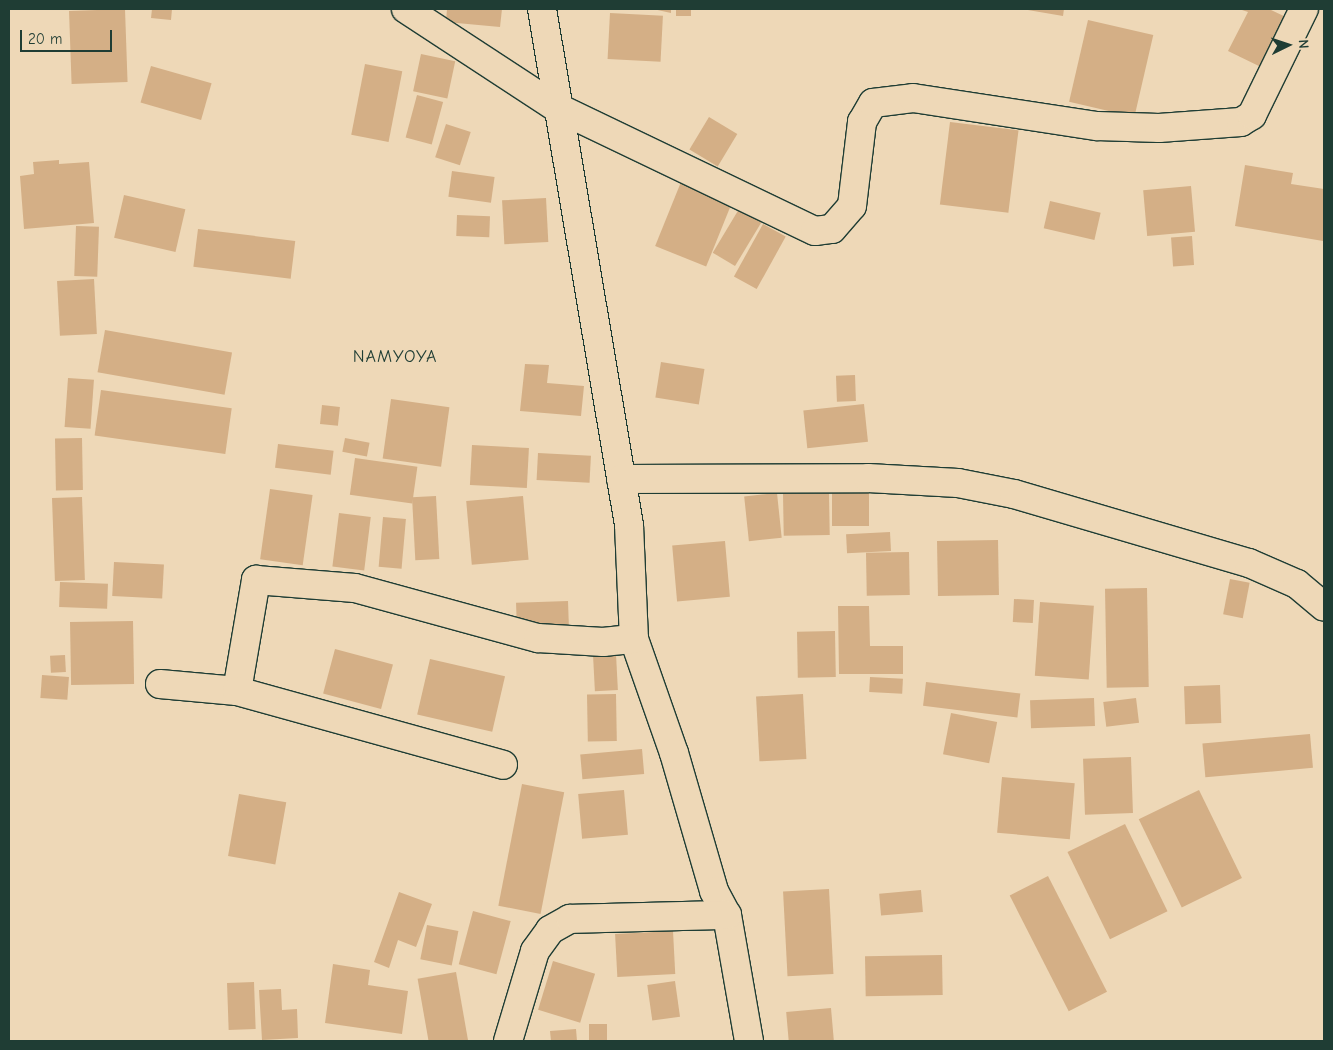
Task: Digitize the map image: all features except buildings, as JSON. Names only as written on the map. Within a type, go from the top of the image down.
[{"type":"street","points":[[406,9],[440,27],[556,108],[804,226],[825,230],[843,221],[852,206],[862,122],[873,103],[886,98],[913,98],[1097,126],[1159,128],[1241,122],[1252,115],[1304,9]]},
{"type":"street","points":[[542,9],[556,108],[629,525],[634,639],[714,891],[727,915],[749,1041]]},
{"type":"street","points":[[622,479],[868,478],[958,483],[1014,494],[1249,563],[1297,584],[1324,606]]},
{"type":"street","points":[[237,691],[256,580],[355,588],[538,638],[603,642],[634,639]]},
{"type":"street","points":[[160,684],[237,691],[503,765]]},
{"type":"street","points":[[508,1041],[535,951],[550,930],[570,919],[727,915]]},
{"type":"district","name":"NAMYOYA","points":[[395,357]]}]
